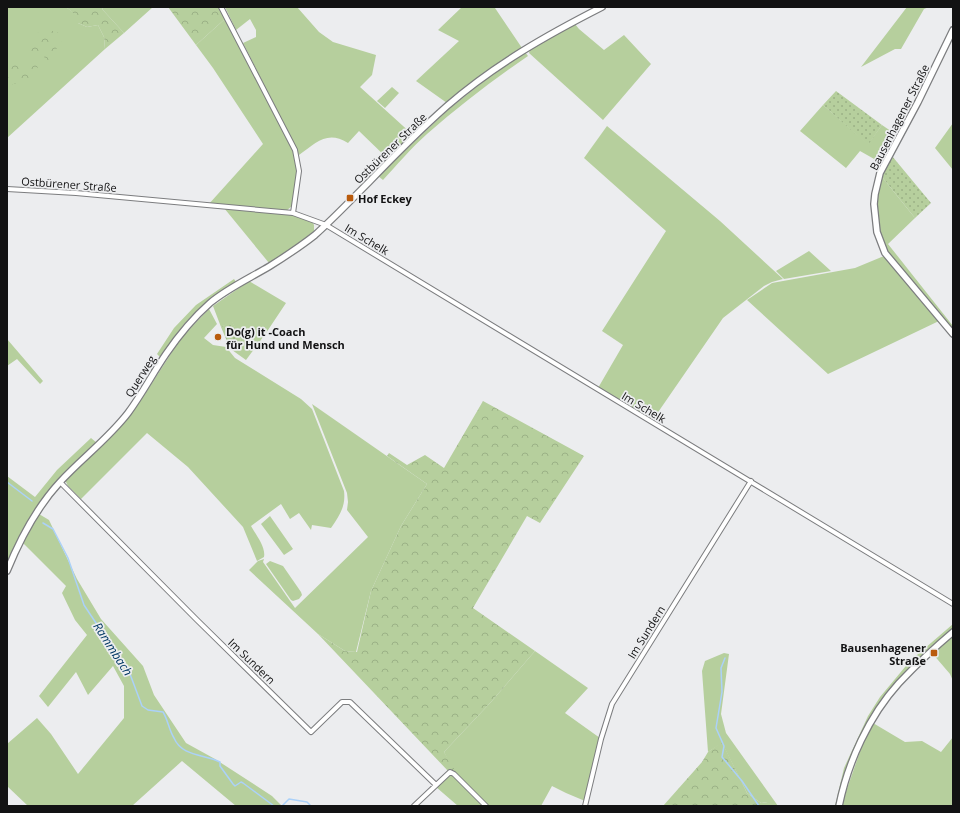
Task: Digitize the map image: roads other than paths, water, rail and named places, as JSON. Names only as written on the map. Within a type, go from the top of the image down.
[{"type":"street","points":[[221,7],[295,150],[299,171],[293,213]]},
{"type":"street","name":"Ostbürener Straße","points":[[7,189],[76,193],[293,213],[326,225],[401,149],[448,106],[482,79],[532,44],[602,7]]},
{"type":"street","name":"Bausenhagener Straße","points":[[953,30],[918,102],[880,173],[874,204],[877,232],[885,253],[953,334]]},
{"type":"street","name":"Im Schelk","points":[[326,225],[953,604]]},
{"type":"street","name":"Querweg","points":[[7,571],[27,528],[38,510],[60,482],[126,416],[166,354],[192,320],[218,297],[294,251],[326,225]]},
{"type":"street","name":"Im Sundern","points":[[585,806],[601,739],[612,704],[751,481]]},
{"type":"street","name":"Im Sundern","points":[[60,482],[311,732],[342,702],[350,702],[436,785]]},
{"type":"street","points":[[839,806],[862,739],[883,704],[899,683],[924,657],[953,632]]},
{"type":"street","points":[[414,806],[450,772],[454,774],[486,806]]},
{"type":"waterway","name":"Rammbach","points":[[7,482],[32,501]]},
{"type":"waterway","name":"Rammbach","points":[[43,523],[53,529],[68,558],[84,605],[130,674],[142,706],[148,710],[163,712],[172,735],[182,749],[220,762],[220,766],[235,786],[241,782],[243,783],[274,806]]},
{"type":"waterway","points":[[725,658],[721,668],[722,692],[716,728],[724,746],[722,757],[742,781],[759,806]]},
{"type":"waterway","name":"Rammbach","points":[[282,806],[289,799],[307,802],[311,806]]},
{"type":"place","name":"Hof Eckey","points":[[350,198]]},
{"type":"place","name":"Do(g) it -Coach für Hund und Mensch","points":[[218,337]]},
{"type":"place","name":"Bausenhagener Straße","points":[[934,653]]}]
